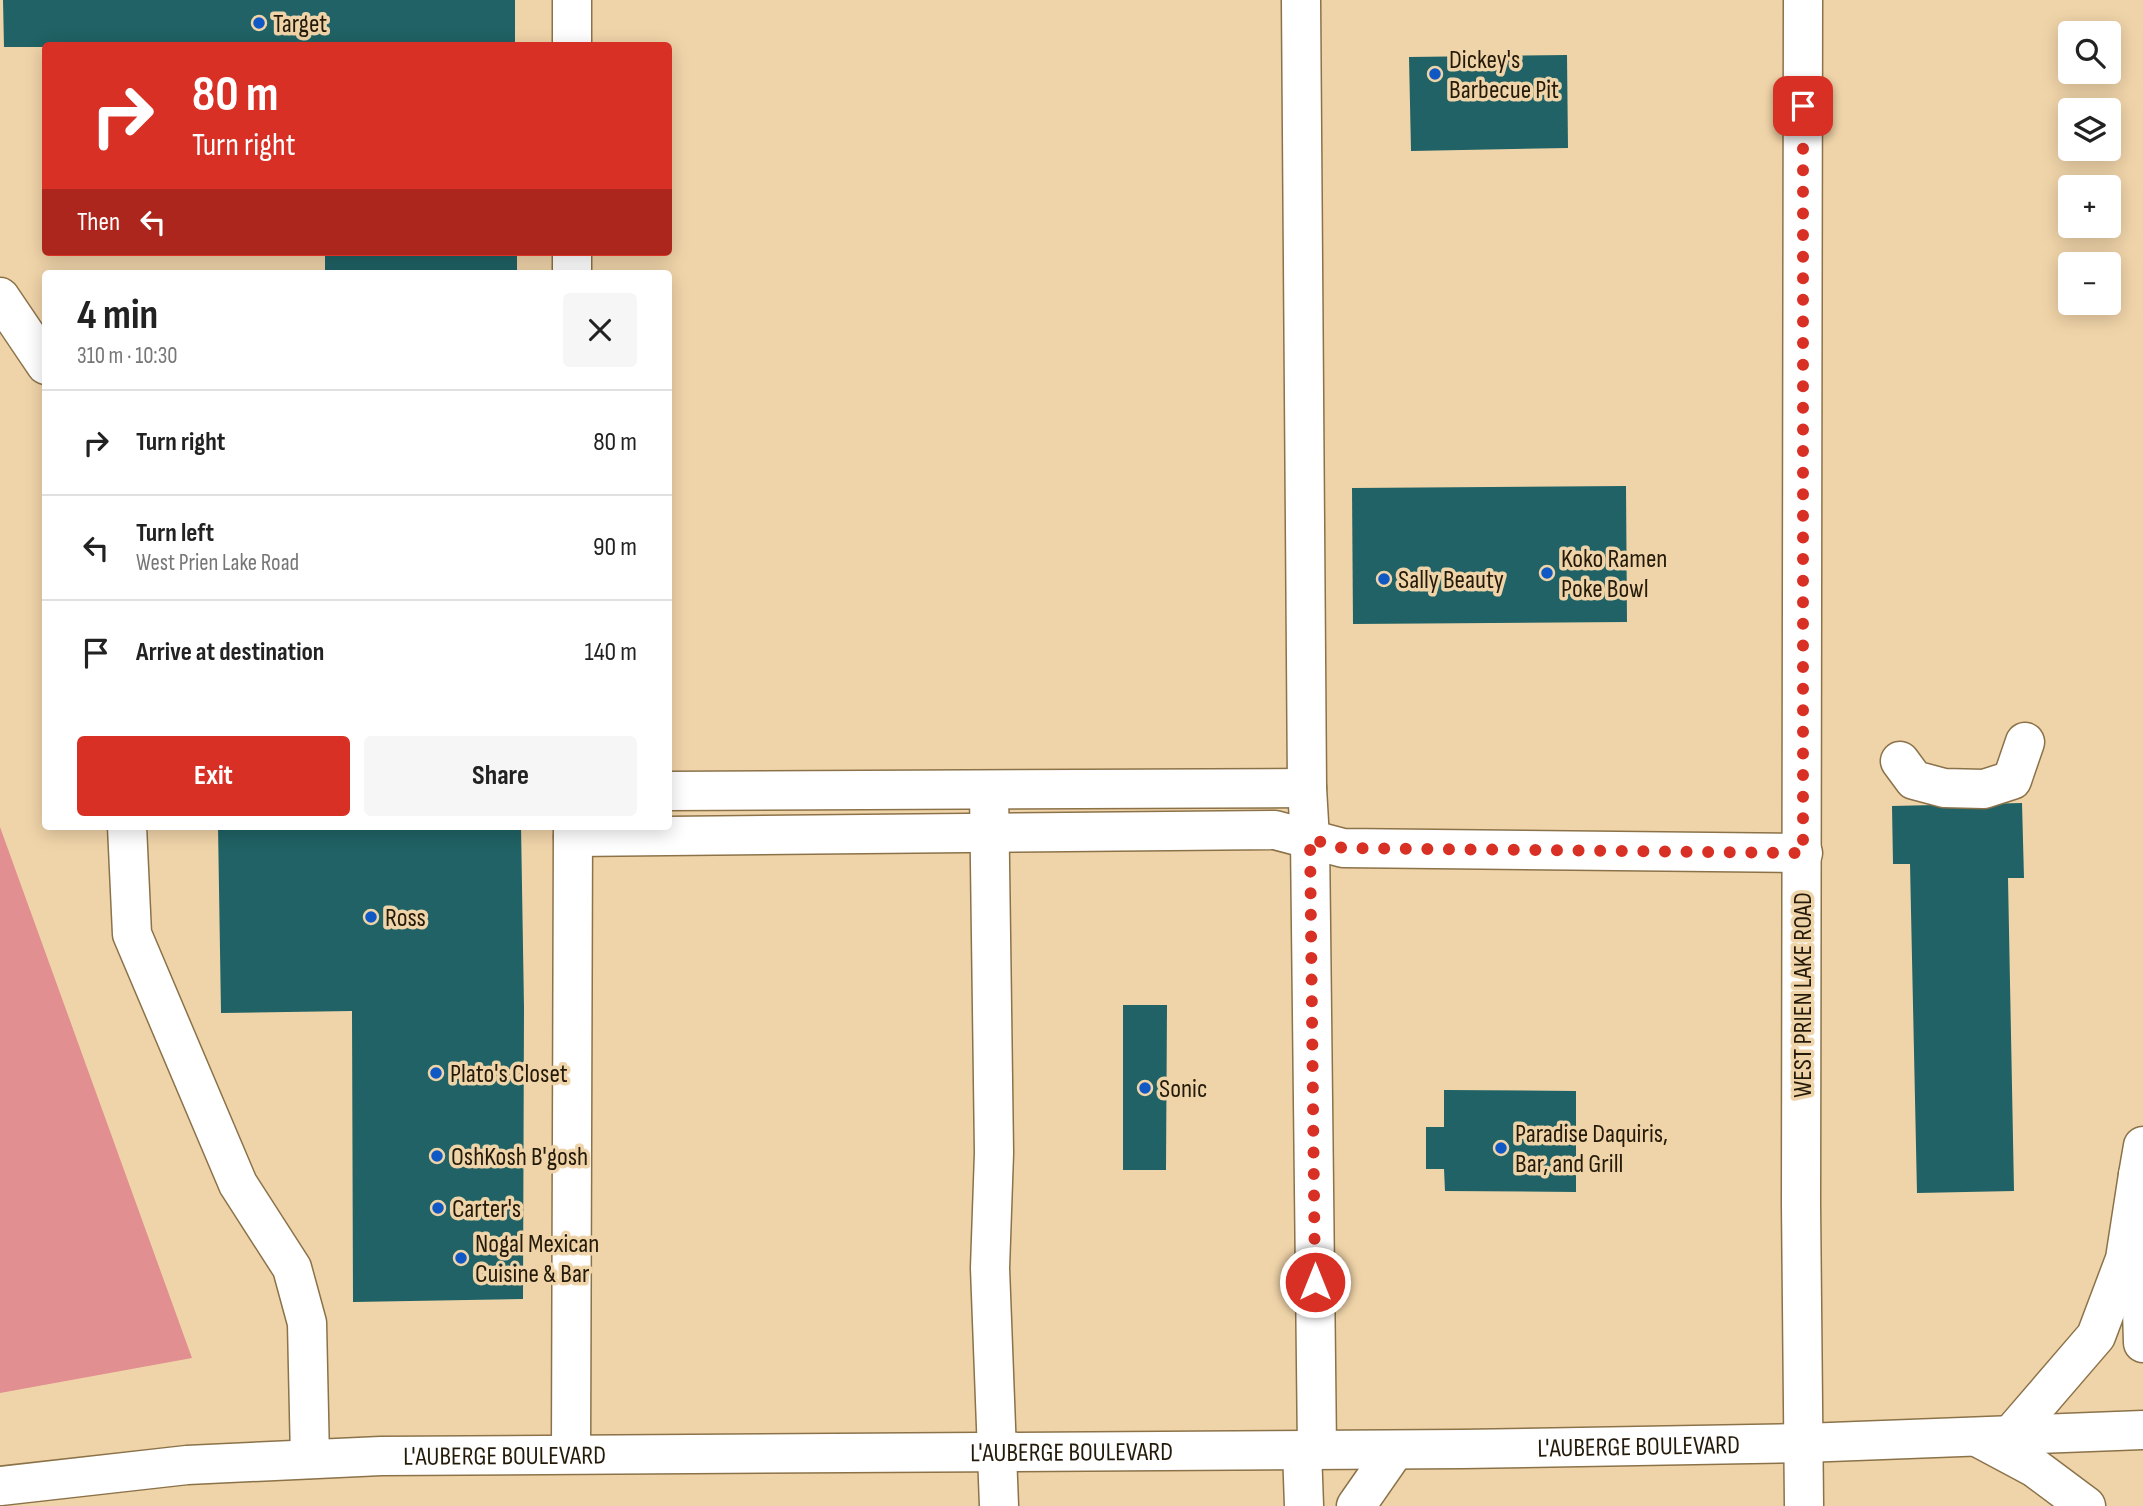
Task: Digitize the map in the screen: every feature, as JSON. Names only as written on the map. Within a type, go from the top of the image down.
[{"type":"main road","points":[[572,0],[572,42]]},
{"type":"main road","points":[[1301,0],[1307,788],[1310,839],[1310,1450],[1304,1506]]},
{"type":"main road","name":"WEST PRIEN LAKE ROAD","points":[[1803,0],[1801,1204],[1804,1506]]},
{"type":"main road","points":[[0,297],[42,359]]},
{"type":"main road","points":[[1900,761],[1913,780],[1944,788],[1984,789],[2012,780],[2025,742]]},
{"type":"main road","points":[[672,792],[1307,788]]},
{"type":"main road","points":[[989,791],[994,1153],[990,1268],[999,1506]]},
{"type":"main road","points":[[127,830],[132,934],[238,1184],[292,1268],[307,1323],[310,1459]]},
{"type":"main road","points":[[571,1454],[573,832],[989,833],[1275,830],[1343,848],[1803,853]]},
{"type":"main road","points":[[2141,1160],[2143,1343]]},
{"type":"main road","points":[[2086,1506],[1993,1437],[2096,1336],[2125,1259],[2141,1160]]},
{"type":"main road","name":"L'AUBERGE BOULEVARD","points":[[0,1486],[187,1465],[381,1455],[1395,1450],[1804,1443],[2143,1430]]},
{"type":"main road","points":[[1356,1506],[1395,1450]]},
{"type":"main road","points":[[0,1495],[3,1506]]},
{"type":"shaded area","points":[[0,827],[192,1358],[0,1393]]},
{"type":"building","name":"Target","points":[[3,0],[515,0],[515,42],[42,42],[42,47],[4,47]]},
{"type":"building","points":[[1567,55],[1568,148],[1411,151],[1409,57]]},
{"type":"building","points":[[325,256],[517,256],[517,270],[325,270]]},
{"type":"building","points":[[1626,486],[1627,622],[1353,624],[1352,488]]},
{"type":"building","points":[[2022,803],[2024,878],[2008,878],[2014,1191],[1917,1193],[1910,864],[1893,864],[1892,806]]},
{"type":"building","points":[[218,830],[521,830],[524,1008],[523,1299],[353,1302],[352,1011],[221,1013]]},
{"type":"building","name":"Sonic","points":[[1123,1005],[1167,1005],[1166,1170],[1123,1170]]},
{"type":"building","name":"Paradise Daquiris, Bar, and Grill","points":[[1444,1090],[1576,1091],[1576,1192],[1445,1191],[1444,1169],[1426,1169],[1426,1127],[1444,1127]]},
{"type":"place","name":"Target","points":[[259,23]]},
{"type":"place","name":"Dickey's Barbecue Pit","points":[[1435,74]]},
{"type":"place","name":"Koko Ramen Poke Bowl","points":[[1547,573]]},
{"type":"place","name":"Sally Beauty","points":[[1384,579]]},
{"type":"place","name":"Ross","points":[[371,917]]},
{"type":"place","name":"Plato's Closet","points":[[436,1073]]},
{"type":"place","name":"Sonic","points":[[1145,1088]]},
{"type":"place","name":"Paradise Daquiris, Bar, and Grill","points":[[1501,1148]]},
{"type":"place","name":"OshKosh B'gosh","points":[[437,1156]]},
{"type":"place","name":"Carter's","points":[[438,1208]]},
{"type":"place","name":"Nogal Mexican Cuisine & Bar","points":[[461,1258]]},
{"type":"route","points":[[1315,1282],[1310,839],[1343,848],[1803,853],[1803,106]]}]
